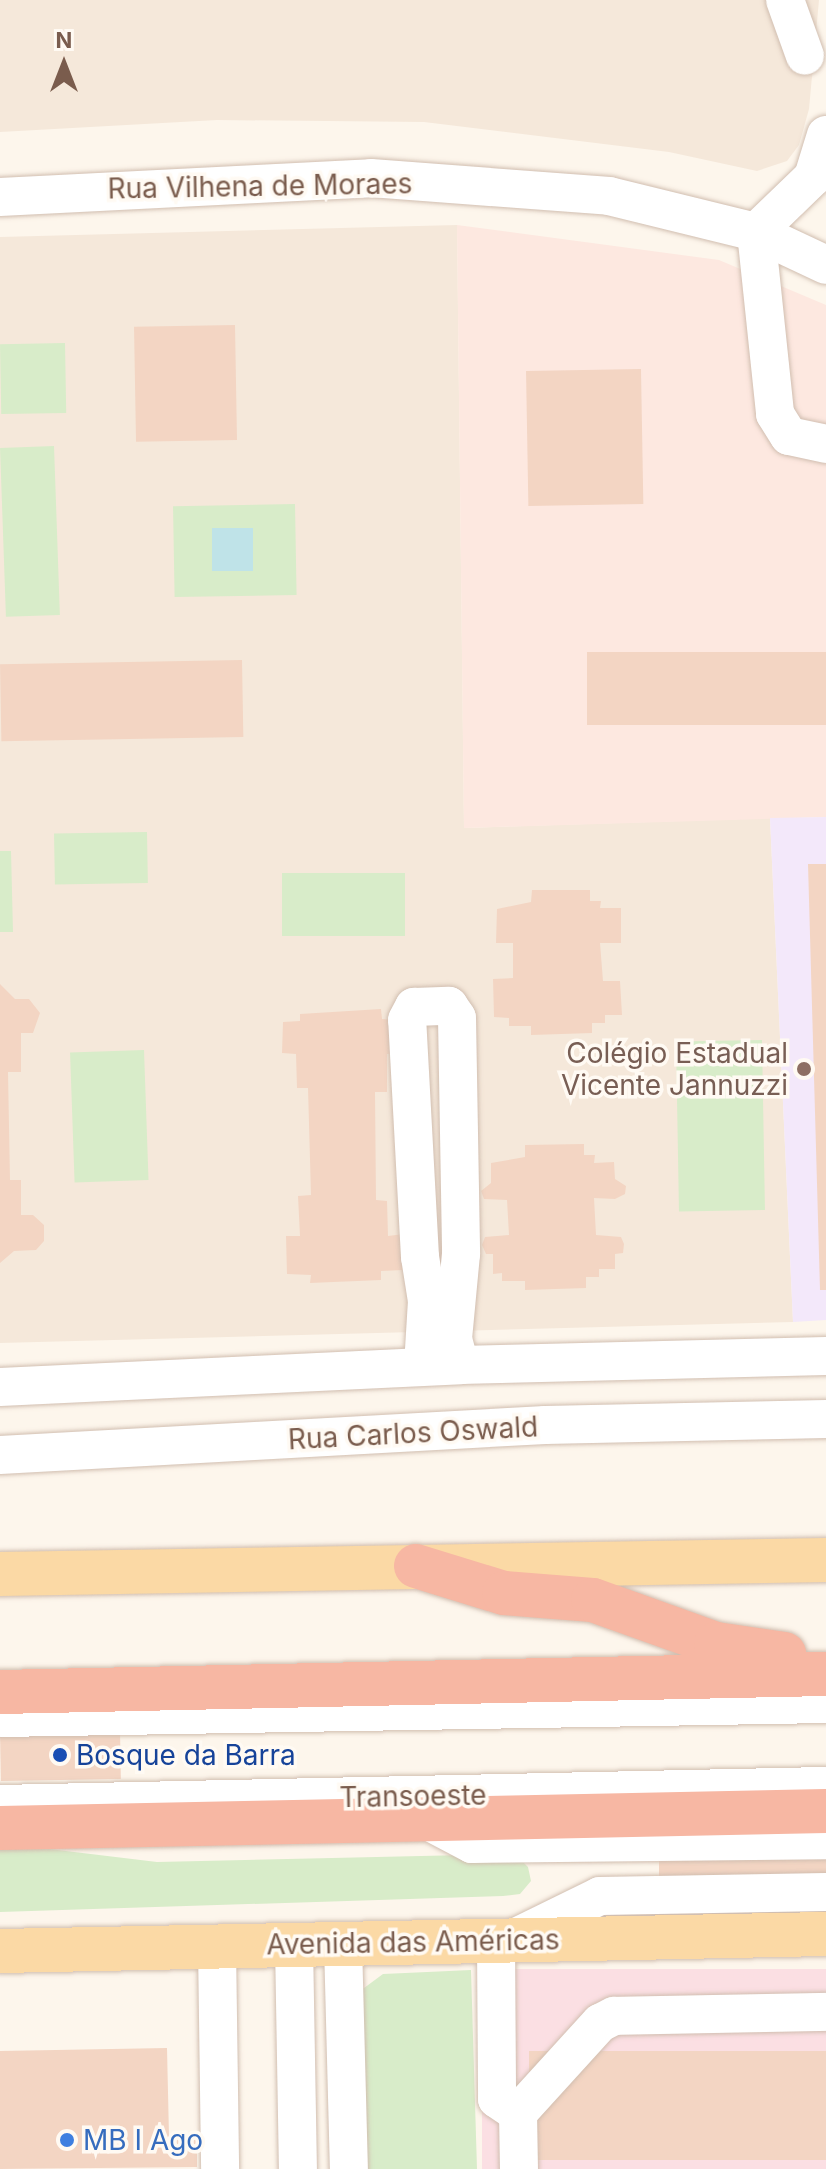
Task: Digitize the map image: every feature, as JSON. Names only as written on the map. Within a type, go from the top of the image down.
[{"type":"highway","points":[[416,1566],[492,1591],[593,1600],[742,1650],[826,1659]]},
{"type":"highway","points":[[0,1692],[826,1674]]},
{"type":"highway","points":[[0,1828],[826,1811]]},
{"type":"main road","points":[[0,1574],[826,1560]]},
{"type":"main road","name":"Avenida das Américas","points":[[0,1951],[826,1934]]},
{"type":"street","points":[[785,0],[805,56]]},
{"type":"street","points":[[826,135],[813,177],[756,232],[775,414],[789,436],[826,444]]},
{"type":"street","name":"Rua Vilhena de Moraes","points":[[0,197],[371,178],[609,196],[756,232],[826,265]]},
{"type":"street","points":[[449,1006],[457,1018],[461,1254],[453,1339],[442,1366],[420,1257],[407,1020],[414,1007],[449,1006]]},
{"type":"street","points":[[0,1387],[442,1366],[826,1356]]},
{"type":"street","name":"Rua Carlos Oswald","points":[[0,1455],[545,1425],[826,1419]]},
{"type":"street","points":[[0,1718],[826,1704]]},
{"type":"street","points":[[0,1736],[130,1736],[236,1715]]},
{"type":"street","points":[[0,1782],[133,1780],[200,1800]]},
{"type":"street","name":"Transoeste","points":[[0,1804],[826,1786]]},
{"type":"street","points":[[426,1820],[472,1844],[826,1840]]},
{"type":"street","points":[[518,2113],[497,2099],[502,1943],[600,1896],[826,1892]]},
{"type":"street","points":[[294,1944],[298,2169]]},
{"type":"street","points":[[343,1944],[349,2169]]},
{"type":"street","points":[[217,1946],[220,2169]]},
{"type":"street","points":[[519,2169],[518,2113],[600,2023],[614,2016],[826,2012]]},
{"type":"shaded area","points":[[0,0],[819,0],[809,109],[799,145],[787,161],[757,171],[669,152],[424,122],[217,120],[0,132]]},
{"type":"shaded area","points":[[457,225],[464,828],[770,818],[793,1322],[0,1343],[0,237]]},
{"type":"shaded area","points":[[457,225],[719,260],[826,305],[826,817],[464,828]]},
{"type":"shaded area","name":"Colégio Estadual Vicente Jannuzzi","points":[[826,817],[826,1320],[793,1322],[770,818]]},
{"type":"shaded area","points":[[482,1969],[826,1969],[826,2169],[482,2169]]},
{"type":"green space","points":[[65,343],[66,413],[1,414],[0,344]]},
{"type":"green space","points":[[54,446],[60,615],[6,617],[0,448]]},
{"type":"green space","points":[[295,504],[297,595],[175,597],[173,506]]},
{"type":"green space","points":[[147,832],[148,883],[55,885],[54,834]]},
{"type":"green space","points":[[0,851],[11,851],[13,932],[0,932]]},
{"type":"green space","points":[[282,873],[405,873],[405,936],[282,936]]},
{"type":"green space","points":[[762,1040],[765,1210],[679,1211],[676,1042]]},
{"type":"green space","points":[[144,1050],[149,1180],[75,1183],[70,1053]]},
{"type":"green space","points":[[41,1848],[157,1862],[515,1854],[528,1867],[531,1881],[520,1894],[503,1896],[0,1912],[0,1849]]},
{"type":"green space","points":[[471,1970],[477,2169],[364,2169],[360,1991],[383,1974]]},
{"type":"water","points":[[212,528],[253,528],[253,571],[212,571]]},
{"type":"building","points":[[235,325],[237,440],[136,442],[134,327]]},
{"type":"building","points":[[641,369],[643,504],[528,506],[526,371]]},
{"type":"building","points":[[587,652],[826,652],[826,725],[587,725]]},
{"type":"building","points":[[242,660],[243,737],[1,741],[0,664]]},
{"type":"building","points":[[808,864],[826,864],[826,1290],[820,1290]]},
{"type":"building","points":[[532,890],[590,890],[590,901],[601,901],[600,908],[621,908],[621,943],[600,943],[603,981],[620,981],[622,1015],[605,1015],[605,1023],[592,1023],[592,1033],[531,1035],[531,1026],[509,1026],[509,1018],[494,1017],[493,979],[513,978],[513,943],[496,943],[497,909],[531,902]]},
{"type":"building","points":[[0,984],[15,999],[29,999],[40,1013],[33,1033],[21,1033],[21,1072],[8,1072],[10,1180],[21,1180],[21,1215],[33,1215],[44,1225],[44,1241],[36,1250],[14,1251],[0,1263]]},
{"type":"building","points":[[381,1009],[382,1019],[396,1020],[400,1053],[387,1054],[387,1092],[375,1092],[376,1200],[387,1201],[388,1236],[404,1234],[403,1270],[381,1271],[381,1280],[310,1283],[311,1275],[287,1274],[286,1236],[300,1236],[298,1196],[311,1195],[308,1088],[297,1088],[296,1054],[282,1053],[283,1022],[300,1021],[300,1014]]},
{"type":"building","points":[[584,1144],[584,1155],[595,1155],[594,1163],[614,1162],[615,1179],[626,1186],[625,1194],[615,1199],[594,1198],[596,1235],[621,1237],[624,1244],[623,1253],[615,1254],[615,1269],[599,1269],[599,1277],[586,1277],[586,1288],[525,1290],[525,1281],[502,1281],[502,1273],[493,1274],[493,1254],[486,1254],[482,1245],[485,1237],[509,1235],[507,1200],[484,1199],[481,1191],[491,1183],[491,1163],[525,1157],[525,1145]]},
{"type":"building","name":"Bosque da Barra","points":[[120,1730],[121,1779],[1,1781],[0,1732]]},
{"type":"building","points":[[659,1845],[826,1845],[826,1885],[659,1885]]},
{"type":"building","points":[[167,2048],[169,2136],[197,2136],[197,2167],[0,2169],[0,2051]]},
{"type":"building","points":[[529,2051],[826,2051],[826,2160],[529,2160]]},
{"type":"place","name":"Colégio Estadual Vicente Jannuzzi","points":[[804,1069]]},
{"type":"place","name":"Bosque da Barra","points":[[60,1755]]},
{"type":"place","name":"MB I Ago","points":[[67,2140]]}]
